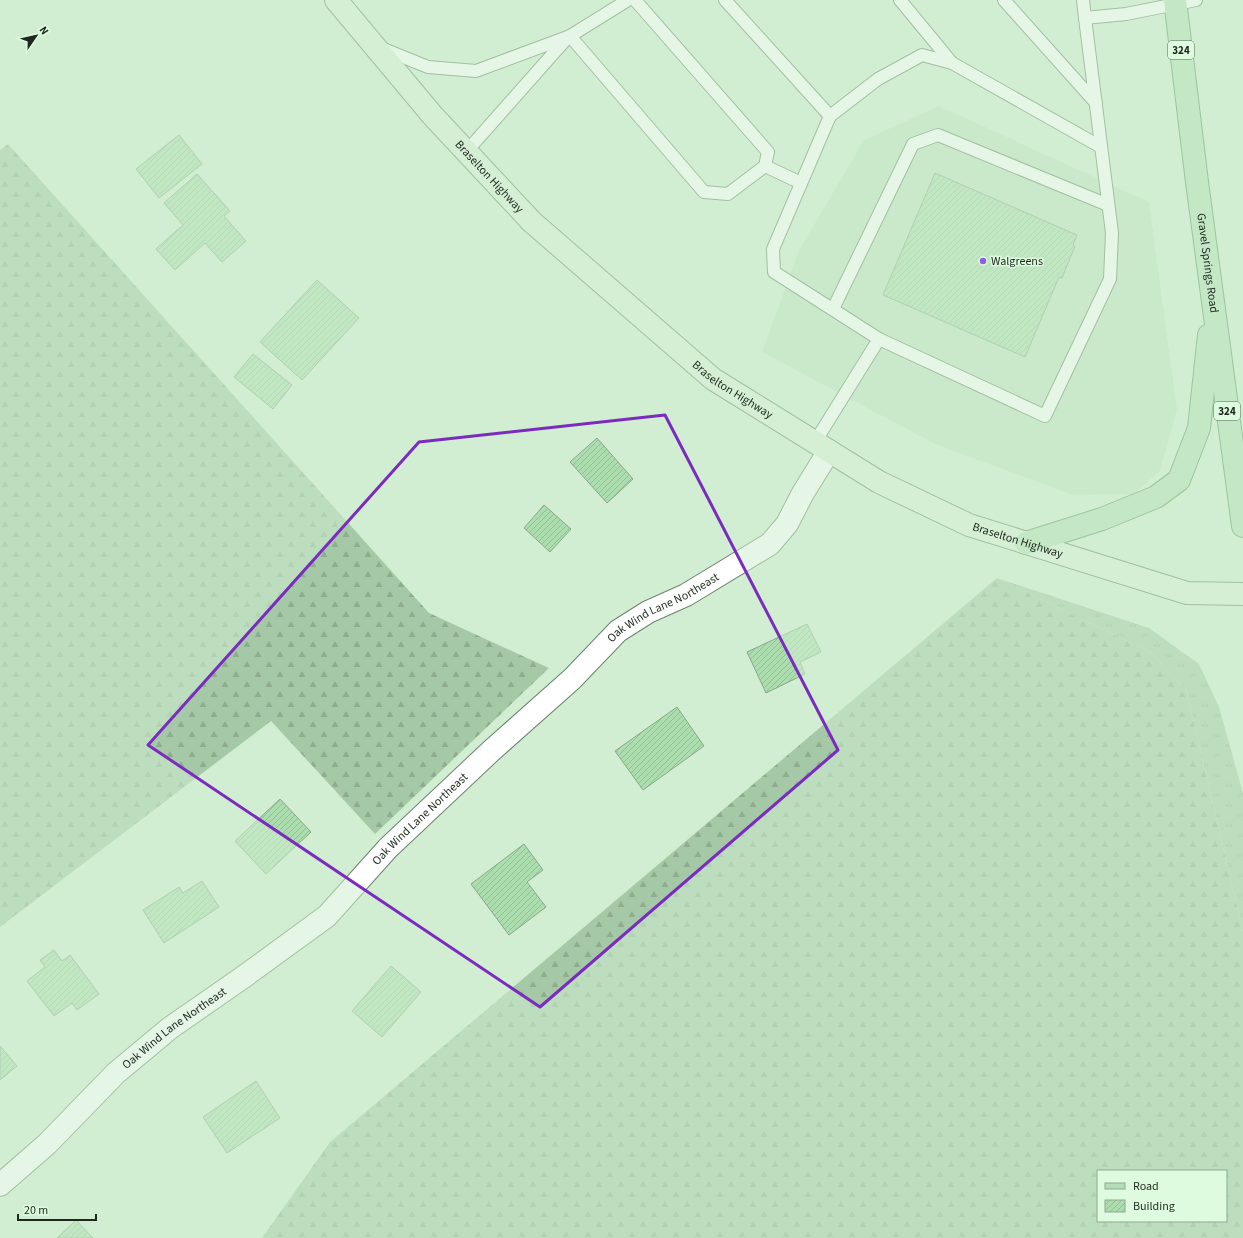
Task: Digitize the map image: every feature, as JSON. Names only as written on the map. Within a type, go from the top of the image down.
[{"type":"main road","name":"Braselton Highway","points":[[336,0],[433,116],[532,222],[713,379],[879,482],[969,525],[1187,593],[1243,594]]},
{"type":"main road","name":"Gravel Springs Road","points":[[1175,2],[1212,296],[1236,418],[1243,526]]},
{"type":"main road","points":[[1026,543],[1102,519],[1156,497],[1179,480],[1199,428],[1212,296]]},
{"type":"street","name":"Oak Wind Lane Northeast","points":[[0,1185],[47,1144],[116,1073],[170,1028],[327,916],[388,848],[491,751],[572,679],[618,631],[648,612],[686,595],[770,544],[787,524],[803,493],[822,447]]},
{"type":"lane","points":[[374,45],[428,67],[476,71],[570,36],[628,0]]},
{"type":"lane","points":[[570,36],[704,192],[728,194],[765,166],[768,152],[635,0]]},
{"type":"lane","points":[[725,0],[830,116]]},
{"type":"lane","points":[[900,0],[952,63]]},
{"type":"lane","points":[[1004,0],[1096,103]]},
{"type":"lane","points":[[1082,0],[1096,103],[1112,233],[1110,279],[1045,416],[879,339],[774,272],[774,249],[830,116],[878,79],[922,55],[952,63],[1101,147]]},
{"type":"lane","points":[[1085,18],[1126,14],[1175,2],[1196,0]]},
{"type":"lane","points":[[466,152],[570,36]]},
{"type":"lane","points":[[833,310],[913,144],[938,135],[1108,205]]},
{"type":"lane","points":[[765,166],[801,183]]},
{"type":"lane","points":[[822,447],[879,339]]},
{"type":"highlighted area","points":[[665,415],[838,750],[540,1007],[148,745],[419,442]]},
{"type":"shaded area","points":[[939,106],[1149,202],[1177,409],[1160,471],[1134,494],[1073,495],[935,444],[762,352],[799,250],[864,140]]},
{"type":"green space","points":[[8,144],[429,613],[549,668],[375,834],[271,721],[0,927],[0,150]]},
{"type":"green space","points":[[997,578],[1149,628],[1199,664],[1219,707],[1243,793],[1243,932],[1186,689],[1150,652]]},
{"type":"green space","points":[[997,578],[1150,652],[1186,689],[1243,932],[1243,1238],[262,1238],[330,1142]]},
{"type":"building","points":[[179,135],[202,164],[159,198],[136,169]]},
{"type":"building","name":"Walgreens","points":[[935,173],[1077,235],[1073,245],[1075,246],[1062,278],[1059,277],[1025,357],[883,295]]},
{"type":"building","points":[[197,174],[230,211],[224,216],[246,241],[222,262],[205,243],[175,270],[156,249],[183,225],[164,203]]},
{"type":"building","points":[[317,280],[359,318],[302,380],[260,342]]},
{"type":"building","points":[[253,354],[292,385],[273,409],[234,377]]},
{"type":"building","points":[[597,438],[633,479],[607,503],[570,462]]},
{"type":"building","points":[[544,505],[571,529],[550,552],[524,528]]},
{"type":"building","points":[[807,624],[821,652],[800,662],[805,674],[766,693],[747,652]]},
{"type":"building","points":[[677,707],[704,746],[643,790],[615,751]]},
{"type":"building","points":[[280,799],[311,832],[266,874],[235,841]]},
{"type":"building","points":[[524,844],[543,870],[527,882],[546,907],[509,935],[471,884]]},
{"type":"building","points":[[202,881],[219,907],[164,943],[143,910],[179,887],[183,893]]},
{"type":"building","points":[[54,950],[62,961],[70,955],[99,994],[77,1010],[72,1003],[54,1016],[27,981],[45,967],[40,960]]},
{"type":"building","points":[[391,966],[421,992],[382,1037],[352,1011]]},
{"type":"building","points":[[0,1046],[17,1066],[0,1080]]},
{"type":"building","points":[[256,1081],[280,1118],[227,1153],[203,1117]]},
{"type":"building","points":[[76,1220],[93,1238],[57,1238]]},
{"type":"place","name":"Walgreens","points":[[983,261]]}]
